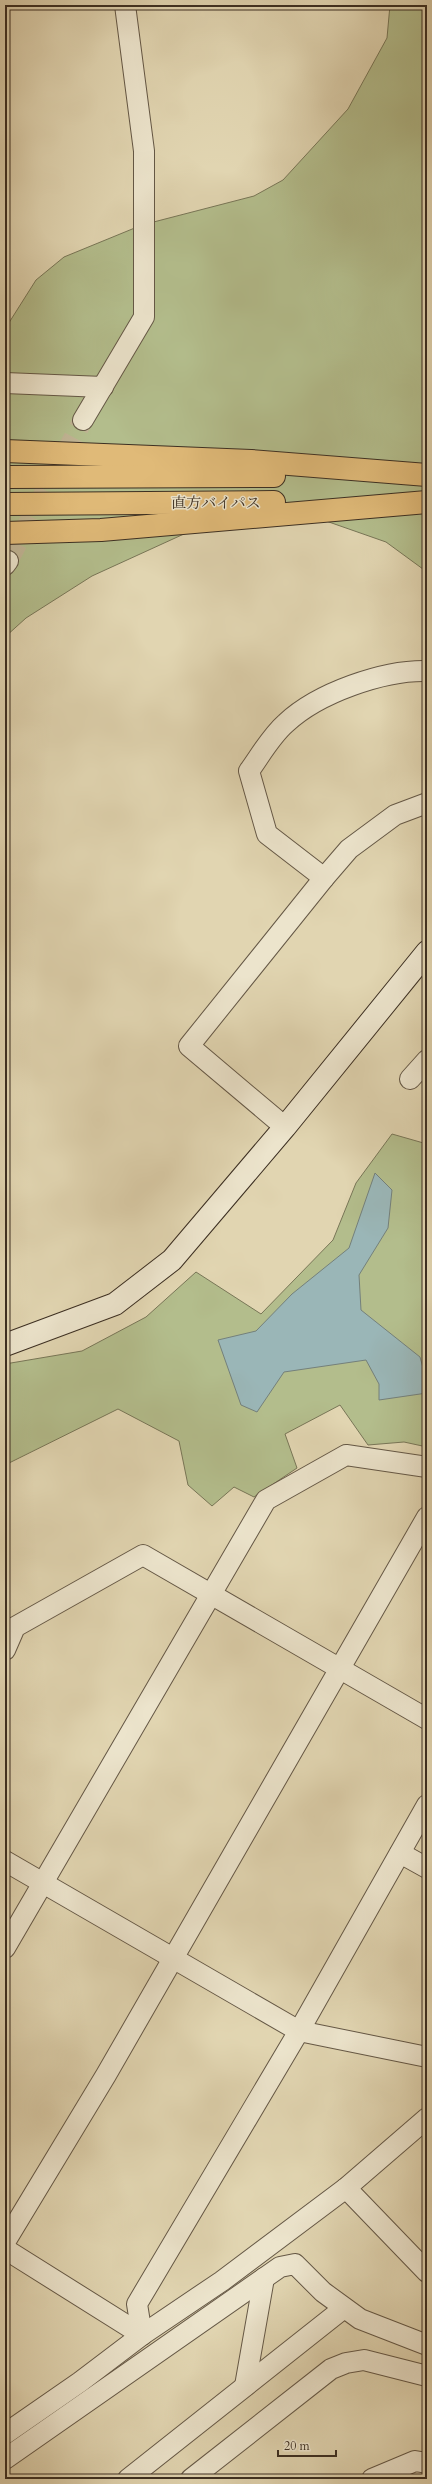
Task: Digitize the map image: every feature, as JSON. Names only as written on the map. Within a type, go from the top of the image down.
[{"type":"highway","points":[[5,451],[251,461],[427,476]]},
{"type":"highway","name":"直方バイパス","points":[[5,477],[427,476]]},
{"type":"highway","points":[[5,534],[101,530],[427,502]]},
{"type":"highway","name":"直方バイパス","points":[[5,504],[427,502]]},
{"type":"street","points":[[83,420],[144,317],[144,150],[125,5]]},
{"type":"street","points":[[5,383],[103,387]]},
{"type":"street","points":[[324,878],[267,834],[249,771],[285,723],[326,696],[369,680],[411,671],[427,671]]},
{"type":"street","points":[[285,1127],[189,1046],[324,878],[350,849],[395,816],[427,803]]},
{"type":"street","points":[[5,1344],[116,1304],[172,1260],[424,961]]},
{"type":"street","points":[[410,1079],[427,1060]]},
{"type":"street","points":[[5,1948],[42,1882],[266,1500],[346,1455],[427,1467]]},
{"type":"street","points":[[5,2242],[106,2075],[427,1517]]},
{"type":"street","points":[[5,1650],[15,1627],[143,1555],[427,1719]]},
{"type":"street","points":[[142,2335],[137,2304],[299,2031],[427,1805]]},
{"type":"street","points":[[400,1853],[427,1868]]},
{"type":"street","points":[[5,1861],[299,2031],[427,2057]]},
{"type":"street","points":[[5,2434],[115,2356],[142,2335],[222,2281],[346,2188],[427,2118]]},
{"type":"street","points":[[346,2188],[426,2269]]},
{"type":"street","points":[[5,2249],[142,2335]]},
{"type":"street","points":[[5,2459],[280,2267],[295,2264],[323,2292],[360,2319],[427,2345]]},
{"type":"street","points":[[245,2386],[264,2278]]},
{"type":"street","points":[[128,2479],[344,2308]]},
{"type":"street","points":[[115,2356],[127,2374]]},
{"type":"street","points":[[191,2479],[331,2369],[346,2363],[364,2360],[427,2376]]},
{"type":"street","points":[[372,2479],[415,2461],[427,2463]]},
{"type":"green space","points":[[390,5],[427,5],[427,572],[386,542],[326,521],[197,528],[92,576],[26,618],[5,637],[5,329],[36,280],[64,257],[142,225],[254,196],[283,180],[348,109],[387,38]]},
{"type":"green space","points":[[392,1134],[427,1144],[427,1447],[404,1442],[368,1445],[340,1405],[285,1434],[297,1468],[254,1497],[234,1487],[212,1506],[188,1485],[179,1441],[118,1409],[5,1465],[5,1364],[82,1351],[146,1317],[196,1272],[261,1314],[333,1240],[356,1183]]},
{"type":"water","points":[[375,1173],[392,1190],[388,1228],[359,1275],[361,1310],[420,1357],[427,1382],[427,1393],[379,1400],[379,1384],[366,1360],[284,1372],[257,1412],[241,1405],[218,1340],[256,1331],[292,1294],[349,1248]]},
{"type":"tunnel","points":[[8,561],[83,420]]}]
